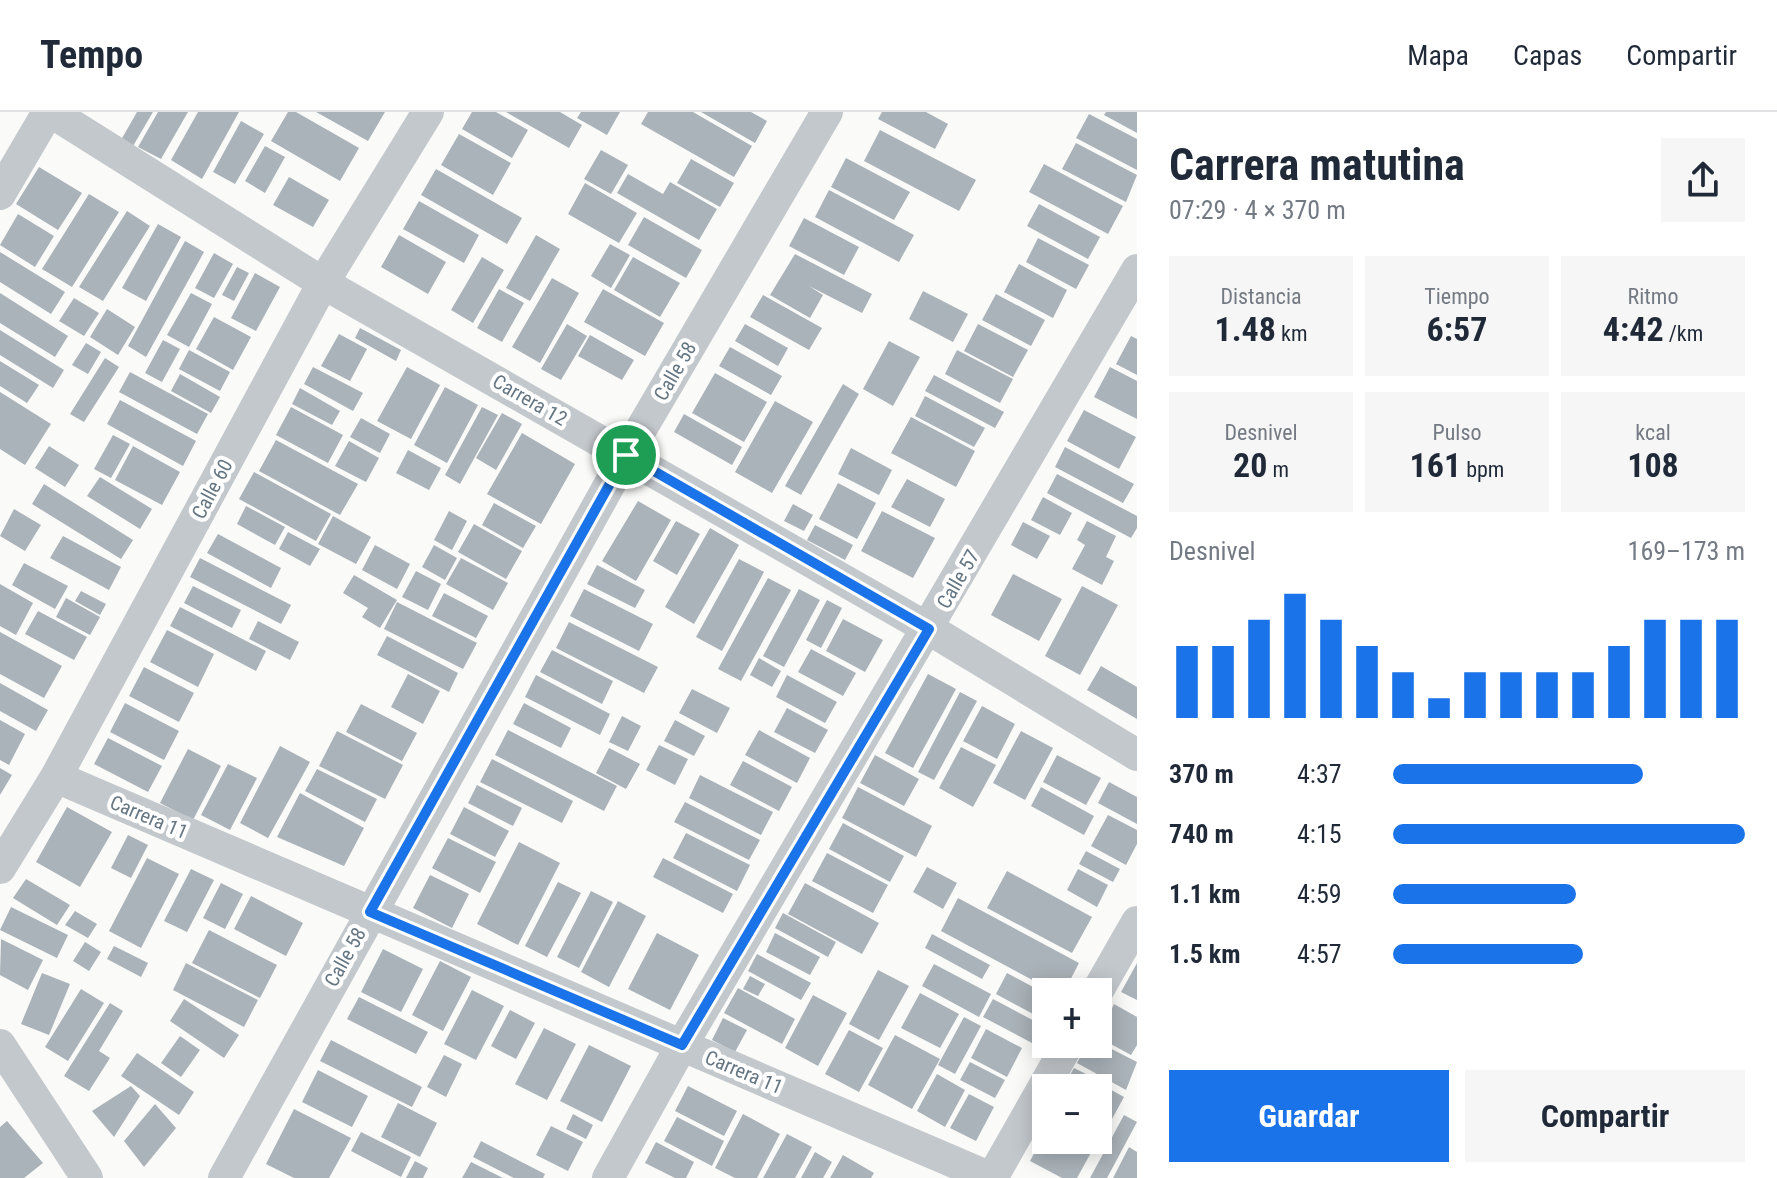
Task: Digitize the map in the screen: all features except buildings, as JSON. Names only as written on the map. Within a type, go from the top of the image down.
[{"type":"street","points":[[0,194],[50,112]]},
{"type":"street","name":"Carrera 12","points":[[50,112],[323,283],[929,629],[1137,755]]},
{"type":"street","name":"Calle 60","points":[[0,868],[56,777],[323,283],[428,112]]},
{"type":"street","name":"Calle 58","points":[[224,1178],[626,455],[827,112]]},
{"type":"street","name":"Calle 57","points":[[608,1178],[682,1045],[1137,270]]},
{"type":"street","name":"Carrera 11","points":[[56,777],[991,1178]]},
{"type":"street","points":[[1105,978],[1137,922]]},
{"type":"street","points":[[0,1045],[87,1178]]},
{"type":"street","points":[[991,1178],[1060,1058]]},
{"type":"route","points":[[626,455],[929,629],[682,1045],[370,912],[626,455]]}]
